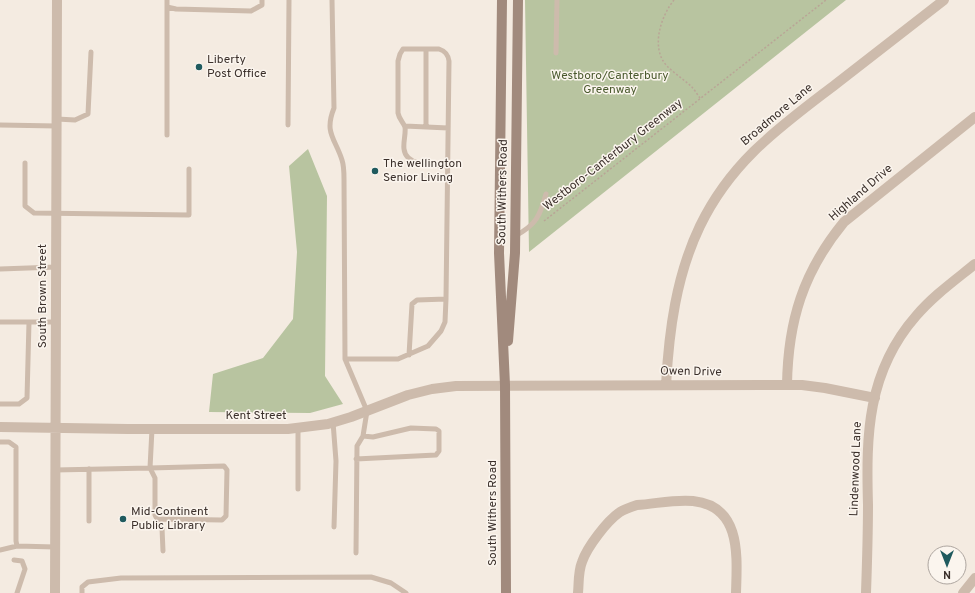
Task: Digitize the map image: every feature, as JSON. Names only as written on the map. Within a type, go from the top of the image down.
[{"type":"main road","name":"South Withers Road","points":[[502,0],[499,253],[505,385],[506,593]]},
{"type":"main road","name":"South Withers Road","points":[[505,385],[515,236],[518,0]]},
{"type":"street","name":"South Brown Street","points":[[55,593],[57,0]]},
{"type":"street","name":"Broadmore Lane","points":[[666,385],[669,343],[674,307],[684,269],[700,226],[726,183],[742,163],[766,139],[944,0]]},
{"type":"street","name":"Highland Drive","points":[[787,385],[790,340],[799,300],[808,277],[835,232],[844,222],[975,117]]},
{"type":"street","name":"Lindenwood Lane","points":[[866,593],[868,506],[867,455],[869,426],[874,398],[881,375],[901,336],[915,317],[930,300],[975,264]]},
{"type":"street","name":"Owen Drive","points":[[505,385],[787,385],[825,388],[874,398]]},
{"type":"street","name":"Kent Street","points":[[0,427],[152,429],[312,427],[333,422],[408,395],[432,389],[456,386],[505,385]]},
{"type":"street","points":[[578,593],[582,562],[595,539],[617,514],[629,507],[637,505],[692,501],[704,504],[724,516],[732,529],[737,554],[736,593]]},
{"type":"street","points":[[963,593],[975,578]]},
{"type":"lane","points":[[166,0],[167,135]]},
{"type":"lane","points":[[167,7],[176,10],[251,11],[262,5],[262,0]]},
{"type":"lane","points":[[288,0],[288,125]]},
{"type":"lane","points":[[332,0],[334,108],[330,119],[330,132],[343,162],[345,359],[367,411],[363,436],[357,446],[356,553]]},
{"type":"lane","points":[[556,53],[557,0]]},
{"type":"lane","points":[[345,359],[398,359],[428,346],[441,331],[445,322],[446,299],[448,166],[449,58],[444,51],[439,49],[403,49],[398,60],[398,113],[399,118],[405,126],[404,149],[407,156],[416,163],[424,165],[448,166]]},
{"type":"lane","points":[[426,49],[426,127]]},
{"type":"lane","points":[[0,125],[75,120],[88,114],[91,52]]},
{"type":"lane","points":[[405,126],[448,128]]},
{"type":"lane","points":[[25,163],[25,206],[34,213],[189,214],[189,169]]},
{"type":"lane","points":[[515,236],[528,229],[535,221],[542,208],[546,194]]},
{"type":"lane","points":[[0,269],[56,267]]},
{"type":"lane","points":[[408,355],[412,304],[418,300],[446,299]]},
{"type":"lane","points":[[0,322],[56,322]]},
{"type":"lane","points":[[0,404],[19,404],[28,398],[29,322]]},
{"type":"lane","points":[[333,422],[336,461],[334,526]]},
{"type":"lane","points":[[298,428],[298,489]]},
{"type":"lane","points":[[356,459],[436,455],[439,451],[440,431],[436,429],[411,428],[373,437],[363,436]]},
{"type":"lane","points":[[152,429],[150,468],[155,478],[155,515],[162,528],[163,552]]},
{"type":"lane","points":[[0,442],[8,442],[16,447],[17,546]]},
{"type":"lane","points":[[55,470],[224,466],[227,470],[226,516],[222,520],[157,519]]},
{"type":"lane","points":[[89,469],[89,521]]},
{"type":"lane","points":[[0,550],[17,546],[55,547]]},
{"type":"lane","points":[[14,560],[22,561],[25,570],[17,593]]},
{"type":"lane","points":[[82,593],[82,586],[88,582],[121,578],[363,577],[371,577],[391,583],[406,593]]},
{"type":"path","name":"Westboro-Canterbury Greenway","points":[[674,0],[664,14],[660,23],[659,37],[662,58],[666,65],[691,86],[700,98]]},
{"type":"path","name":"Westboro-Canterbury Greenway","points":[[543,221],[826,0]]},
{"type":"green space","name":"Westboro/Canterbury Greenway","points":[[525,0],[846,0],[529,252]]},
{"type":"green space","points":[[308,149],[327,196],[325,376],[343,404],[310,413],[209,412],[213,374],[263,358],[293,319],[297,252],[289,166]]},
{"type":"place","name":"Liberty Post Office","points":[[199,67]]},
{"type":"place","name":"The wellington Senior Living","points":[[375,171]]},
{"type":"place","name":"Mid-Continent Public Library","points":[[123,519]]}]
